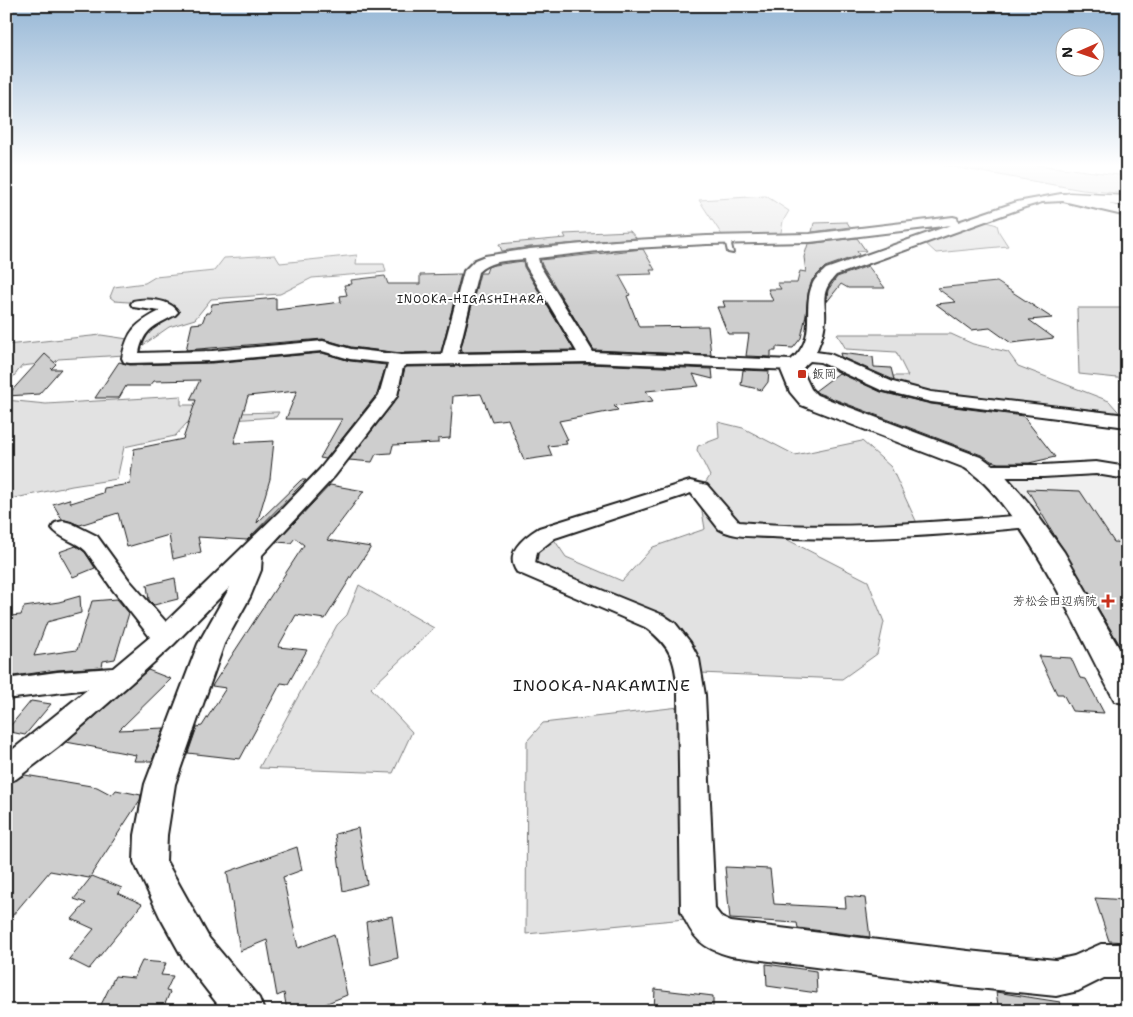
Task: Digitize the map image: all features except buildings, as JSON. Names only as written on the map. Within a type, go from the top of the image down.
[{"type":"street","points":[[1004,211],[831,272],[820,283],[817,293],[817,327],[801,360],[792,370],[801,392],[809,400],[943,449],[987,471],[1000,482],[1054,557],[1127,692]]},
{"type":"street","points":[[449,358],[471,270],[480,263],[490,259],[530,253],[615,245],[729,246],[926,223],[976,221]]},
{"type":"street","points":[[530,253],[533,266],[588,357]]},
{"type":"street","points":[[138,304],[162,306],[170,312],[149,322],[138,331],[134,338],[130,358],[212,356],[323,346],[350,354],[401,360],[588,357],[726,364],[824,358],[887,386],[931,397],[1127,421]]},
{"type":"street","points":[[6,772],[121,678],[166,638],[288,516],[327,473],[388,396],[395,366],[401,360]]},
{"type":"street","points":[[987,471],[1043,471],[1096,468],[1127,473]]},
{"type":"street","points":[[1029,521],[971,526],[812,533],[733,528],[727,524],[700,490],[690,487],[547,533],[537,539],[525,551],[523,562],[525,567],[654,621],[673,634],[684,650],[691,684],[698,911],[701,920],[715,934],[740,940],[1056,978],[1078,973],[1101,961],[1127,961]]},
{"type":"street","points":[[63,528],[89,541],[94,546],[121,585],[166,638]]},
{"type":"street","points":[[245,1010],[197,950],[150,862],[151,835],[160,784],[211,644],[238,597],[249,570],[251,551]]},
{"type":"street","points":[[6,689],[58,682],[121,678]]},
{"type":"shaded area","points":[[707,211],[789,211],[783,221],[780,238],[718,239],[722,235]]},
{"type":"shaded area","points":[[984,221],[997,225],[1008,246],[936,253],[924,242]]},
{"type":"shaded area","points":[[275,255],[280,263],[357,255],[356,264],[384,264],[386,272],[312,278],[280,294],[211,299],[195,319],[169,327],[136,350],[137,338],[168,305],[115,301],[110,297],[114,287],[145,283],[155,277],[214,271],[224,258]]},
{"type":"shaded area","points":[[1077,308],[1127,308],[1127,379],[1079,374]]},
{"type":"shaded area","points":[[837,334],[951,334],[973,344],[1008,352],[1018,366],[1109,401],[1124,418],[911,390],[874,376],[908,376],[896,352],[846,349]]},
{"type":"shaded area","points":[[101,335],[128,339],[125,355],[58,359],[55,362],[22,366],[6,386],[6,345]]},
{"type":"shaded area","points":[[181,396],[181,405],[200,405],[192,414],[279,412],[276,417],[187,423],[175,436],[124,447],[117,479],[6,500],[6,400],[46,404]]},
{"type":"shaded area","points":[[718,422],[743,428],[795,455],[862,441],[891,467],[917,523],[821,529],[734,522],[704,485],[710,476],[697,450],[698,446],[719,438]]},
{"type":"shaded area","name":"芳松会田辺病院","points":[[1098,472],[1127,475],[1127,645],[1113,644],[1010,481],[1015,477],[1033,479],[1046,475]]},
{"type":"shaded area","points":[[701,505],[723,532],[730,535],[786,539],[868,581],[884,622],[877,654],[842,679],[700,673],[680,630],[535,563],[535,552],[551,535],[566,557],[622,581],[653,547],[705,529]]},
{"type":"shaded area","points":[[359,585],[434,628],[371,688],[412,732],[393,773],[259,768],[337,625],[347,615]]},
{"type":"shaded area","points":[[679,707],[685,919],[526,934],[527,741],[543,723]]},
{"type":"place","name":"飯岡","points":[[802,374]]},
{"type":"place","name":"芳松会田辺病院","points":[[1108,601]]},
{"type":"district","name":"INOOKA-HIGASHIHARA","points":[[471,299]]},
{"type":"district","name":"INOOKA-NAKAMINE","points":[[602,685]]}]
